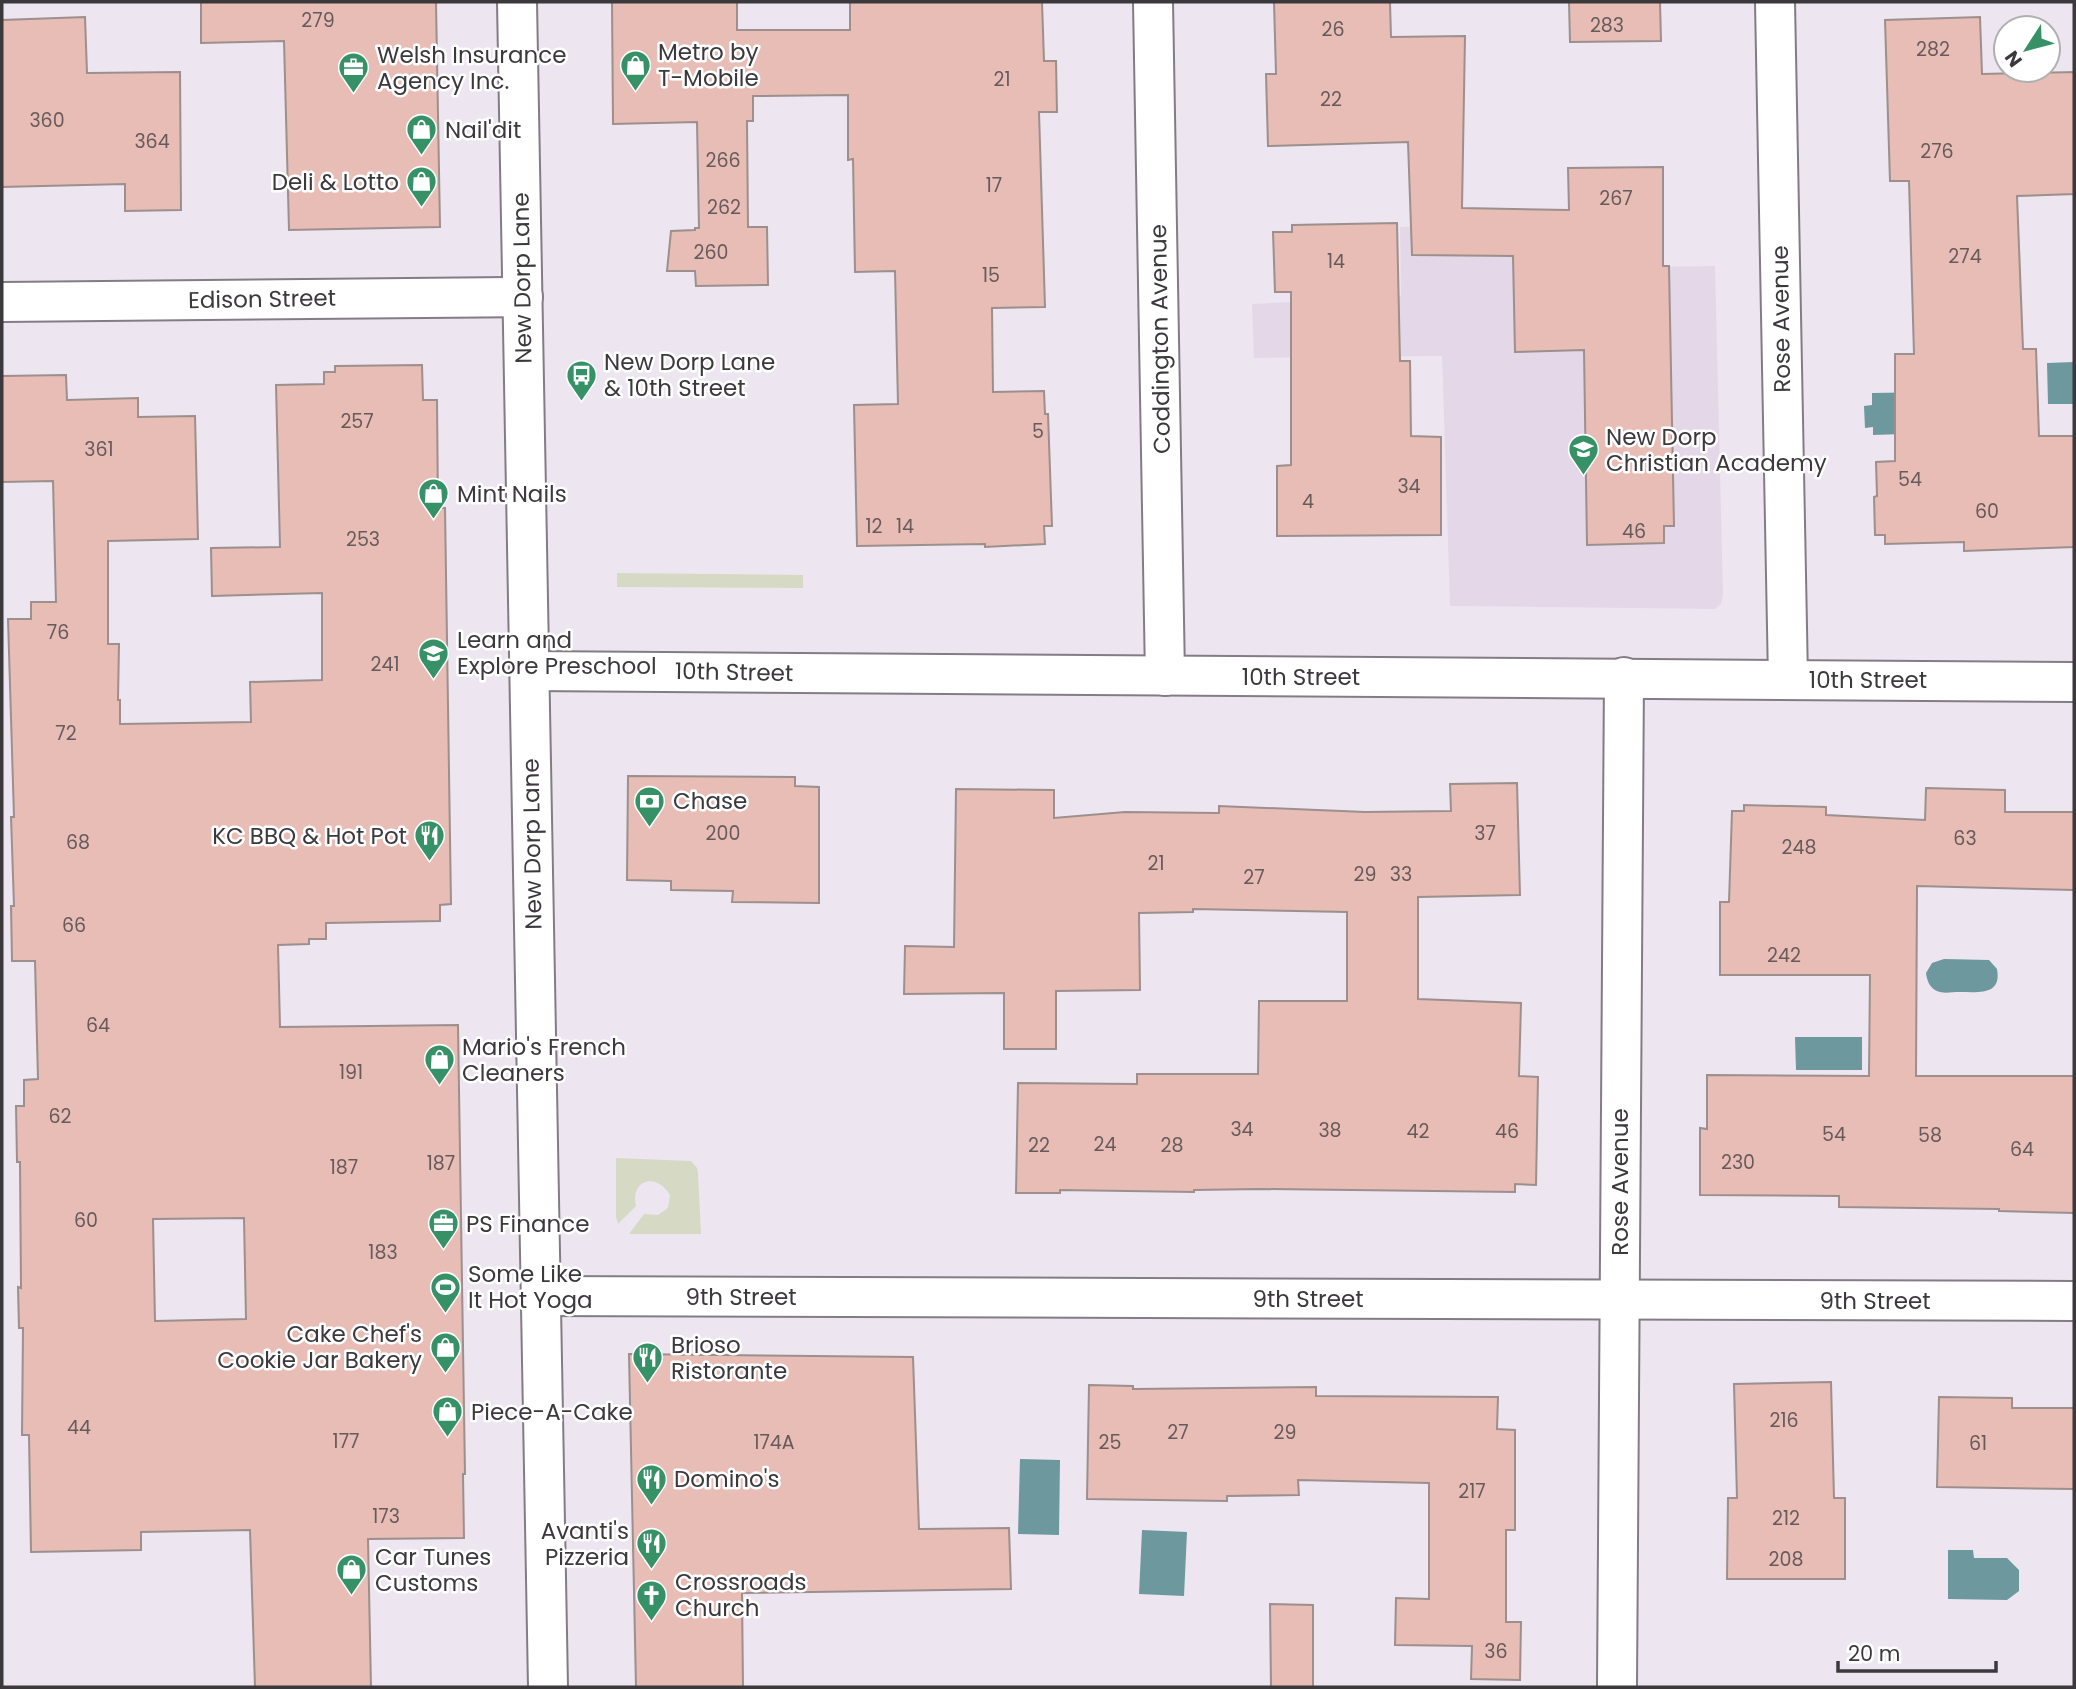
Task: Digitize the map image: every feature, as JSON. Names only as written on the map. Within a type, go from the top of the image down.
[{"type":"street","name":"New Dorp Lane","points":[[516,2],[548,1687]]},
{"type":"street","name":"Coddington Avenue","points":[[1153,2],[1165,676]]},
{"type":"street","name":"Rose Avenue","points":[[1776,2],[1788,679]]},
{"type":"street","name":"Edison Street","points":[[2,302],[523,297]]},
{"type":"street","name":"10th Street","points":[[528,671],[2074,682]]},
{"type":"street","name":"Rose Avenue","points":[[1617,1687],[1624,677]]},
{"type":"street","name":"9th Street","points":[[541,1296],[2074,1301]]},
{"type":"shaded area","name":"New Dorp Christian Academy","points":[[1474,223],[1473,256],[1523,257],[1523,269],[1715,266],[1723,595],[1721,604],[1715,609],[1450,606],[1442,356],[1254,358],[1252,304],[1401,296],[1400,227]]},
{"type":"green space","points":[[617,573],[803,575],[803,588],[617,587]]},
{"type":"green space","points":[[616,1158],[691,1161],[698,1173],[701,1234],[629,1234],[644,1214],[658,1215],[668,1208],[670,1195],[658,1183],[646,1182],[637,1190],[636,1206],[618,1224]]},
{"type":"water","points":[[2074,362],[2074,404],[2048,404],[2047,363]]},
{"type":"water","points":[[1933,392],[1934,433],[1873,435],[1873,427],[1865,428],[1864,406],[1872,405],[1872,393]]},
{"type":"water","points":[[1944,959],[1989,960],[1997,969],[1996,984],[1981,992],[1937,991],[1929,984],[1926,973],[1932,963]]},
{"type":"water","points":[[1795,1037],[1862,1037],[1862,1070],[1796,1070]]},
{"type":"water","points":[[1020,1459],[1060,1460],[1059,1535],[1018,1534]]},
{"type":"water","points":[[1142,1530],[1187,1532],[1184,1596],[1139,1594]]},
{"type":"water","points":[[1948,1550],[1973,1550],[1974,1558],[2007,1558],[2019,1570],[2019,1591],[2007,1600],[1948,1599]]},
{"type":"building","points":[[201,2],[436,2],[440,227],[289,230],[284,41],[201,43]]},
{"type":"building","points":[[612,2],[737,2],[737,30],[850,30],[850,2],[1042,2],[1044,61],[1056,61],[1057,112],[1039,112],[1045,307],[992,308],[993,392],[1044,391],[1045,414],[1048,414],[1052,526],[1044,526],[1045,544],[985,547],[985,544],[857,546],[854,405],[898,404],[895,271],[855,272],[853,159],[848,160],[848,95],[753,96],[753,121],[747,121],[748,227],[767,227],[768,285],[696,286],[695,271],[667,271],[671,231],[699,228],[697,122],[613,124]]},
{"type":"building","points":[[1274,2],[1390,2],[1391,37],[1465,36],[1462,208],[1569,210],[1568,168],[1663,167],[1663,266],[1669,266],[1674,526],[1664,526],[1664,543],[1587,545],[1584,350],[1515,352],[1513,256],[1412,255],[1408,142],[1268,146],[1266,74],[1276,74]]},
{"type":"building","points":[[1569,2],[1660,2],[1661,41],[1570,42]]},
{"type":"building","points":[[85,17],[87,73],[180,72],[181,210],[125,211],[125,184],[2,187],[2,20]]},
{"type":"building","points":[[1980,17],[1982,74],[1992,74],[1992,84],[2062,84],[2062,72],[2074,72],[2074,194],[2017,196],[2023,349],[2036,349],[2039,436],[2074,436],[2074,547],[1964,551],[1964,542],[1885,544],[1885,535],[1875,535],[1876,462],[1895,461],[1895,354],[1914,354],[1909,181],[1890,181],[1885,20]]},
{"type":"building","points":[[1397,223],[1400,361],[1410,361],[1411,436],[1441,437],[1441,535],[1277,536],[1277,466],[1291,465],[1291,292],[1275,292],[1273,232],[1292,232],[1292,225]]},
{"type":"building","points":[[422,365],[423,400],[437,400],[438,508],[445,508],[451,904],[440,905],[440,921],[326,923],[326,939],[309,939],[309,944],[278,945],[280,1027],[458,1025],[464,1538],[368,1539],[371,1687],[255,1687],[250,1530],[141,1532],[141,1550],[31,1552],[29,1435],[22,1435],[23,1328],[19,1328],[18,1287],[21,1288],[20,1162],[17,1162],[16,1106],[24,1106],[24,1080],[38,1079],[35,961],[12,961],[11,906],[14,906],[11,817],[14,817],[8,619],[31,619],[31,602],[56,602],[53,481],[2,482],[2,376],[66,375],[67,400],[138,398],[138,417],[195,416],[198,539],[108,541],[108,644],[119,644],[120,724],[251,722],[250,682],[322,680],[322,593],[212,596],[211,548],[280,547],[276,385],[324,384],[324,372],[335,372],[335,366]],"holes":[[[244,1218],[246,1319],[155,1321],[153,1219]]]},
{"type":"building","points":[[628,776],[795,777],[795,786],[819,787],[819,903],[732,902],[733,891],[671,890],[671,881],[627,880]]},
{"type":"building","points":[[1517,783],[1520,895],[1418,897],[1418,999],[1521,1003],[1519,1076],[1538,1077],[1536,1185],[1515,1184],[1515,1192],[1260,1189],[1194,1192],[1060,1190],[1060,1193],[1016,1193],[1018,1083],[1137,1084],[1137,1074],[1258,1074],[1259,1001],[1347,1001],[1347,912],[1193,909],[1193,912],[1139,913],[1140,990],[1056,991],[1056,1049],[1004,1049],[1004,993],[904,994],[905,946],[954,947],[956,789],[1054,790],[1054,818],[1125,812],[1219,813],[1219,806],[1365,812],[1451,811],[1450,784]]},
{"type":"building","points":[[1926,788],[2005,790],[2005,812],[2074,812],[2074,890],[1917,886],[1916,1076],[2074,1076],[2074,1213],[1839,1207],[1839,1196],[1700,1195],[1700,1128],[1707,1129],[1707,1075],[1869,1076],[1870,975],[1720,975],[1720,902],[1729,902],[1732,811],[1744,811],[1744,805],[1826,807],[1826,815],[1925,820]]},
{"type":"building","points":[[629,1354],[913,1357],[919,1529],[1009,1528],[1011,1589],[742,1593],[743,1687],[636,1687]]},
{"type":"building","points":[[1831,1382],[1834,1498],[1845,1498],[1845,1579],[1727,1579],[1728,1498],[1737,1498],[1734,1384]]},
{"type":"building","points":[[1089,1385],[1133,1386],[1133,1389],[1316,1387],[1316,1396],[1498,1397],[1497,1429],[1515,1430],[1515,1530],[1506,1530],[1506,1622],[1521,1622],[1520,1680],[1471,1679],[1472,1646],[1395,1645],[1396,1598],[1429,1599],[1429,1483],[1298,1480],[1299,1495],[1227,1496],[1227,1501],[1087,1499]]},
{"type":"building","points":[[1939,1397],[2012,1398],[2012,1408],[2074,1408],[2074,1489],[1937,1487]]},
{"type":"building","points":[[1270,1604],[1313,1605],[1313,1687],[1271,1687]]},
{"type":"place","name":"Metro by T-Mobile","points":[[635,92]]},
{"type":"place","name":"Welsh Insurance Agency Inc.","points":[[354,95]]},
{"type":"place","name":"Nail'dit","points":[[422,157]]},
{"type":"place","name":"Deli & Lotto","points":[[422,209]]},
{"type":"place","name":"New Dorp Lane & 10th Street","points":[[581,402]]},
{"type":"place","name":"New Dorp Christian Academy","points":[[1583,477]]},
{"type":"place","name":"Mint Nails","points":[[434,521]]},
{"type":"place","name":"Learn and Explore Preschool","points":[[434,680]]},
{"type":"place","name":"Chase","points":[[650,828]]},
{"type":"place","name":"KC BBQ & Hot Pot","points":[[430,863]]},
{"type":"place","name":"Mario's French Cleaners","points":[[439,1087]]},
{"type":"place","name":"PS Finance","points":[[443,1251]]},
{"type":"place","name":"Some Like It Hot Yoga","points":[[445,1314]]},
{"type":"place","name":"Cake Chef's Cookie Jar Bakery","points":[[445,1374]]},
{"type":"place","name":"Brioso Ristorante","points":[[648,1385]]},
{"type":"place","name":"Piece-A-Cake","points":[[448,1439]]},
{"type":"place","name":"Domino's","points":[[651,1506]]},
{"type":"place","name":"Avanti's Pizzeria","points":[[652,1571]]},
{"type":"place","name":"Car Tunes Customs","points":[[352,1597]]},
{"type":"place","name":"Crossroads Church","points":[[652,1622]]}]
